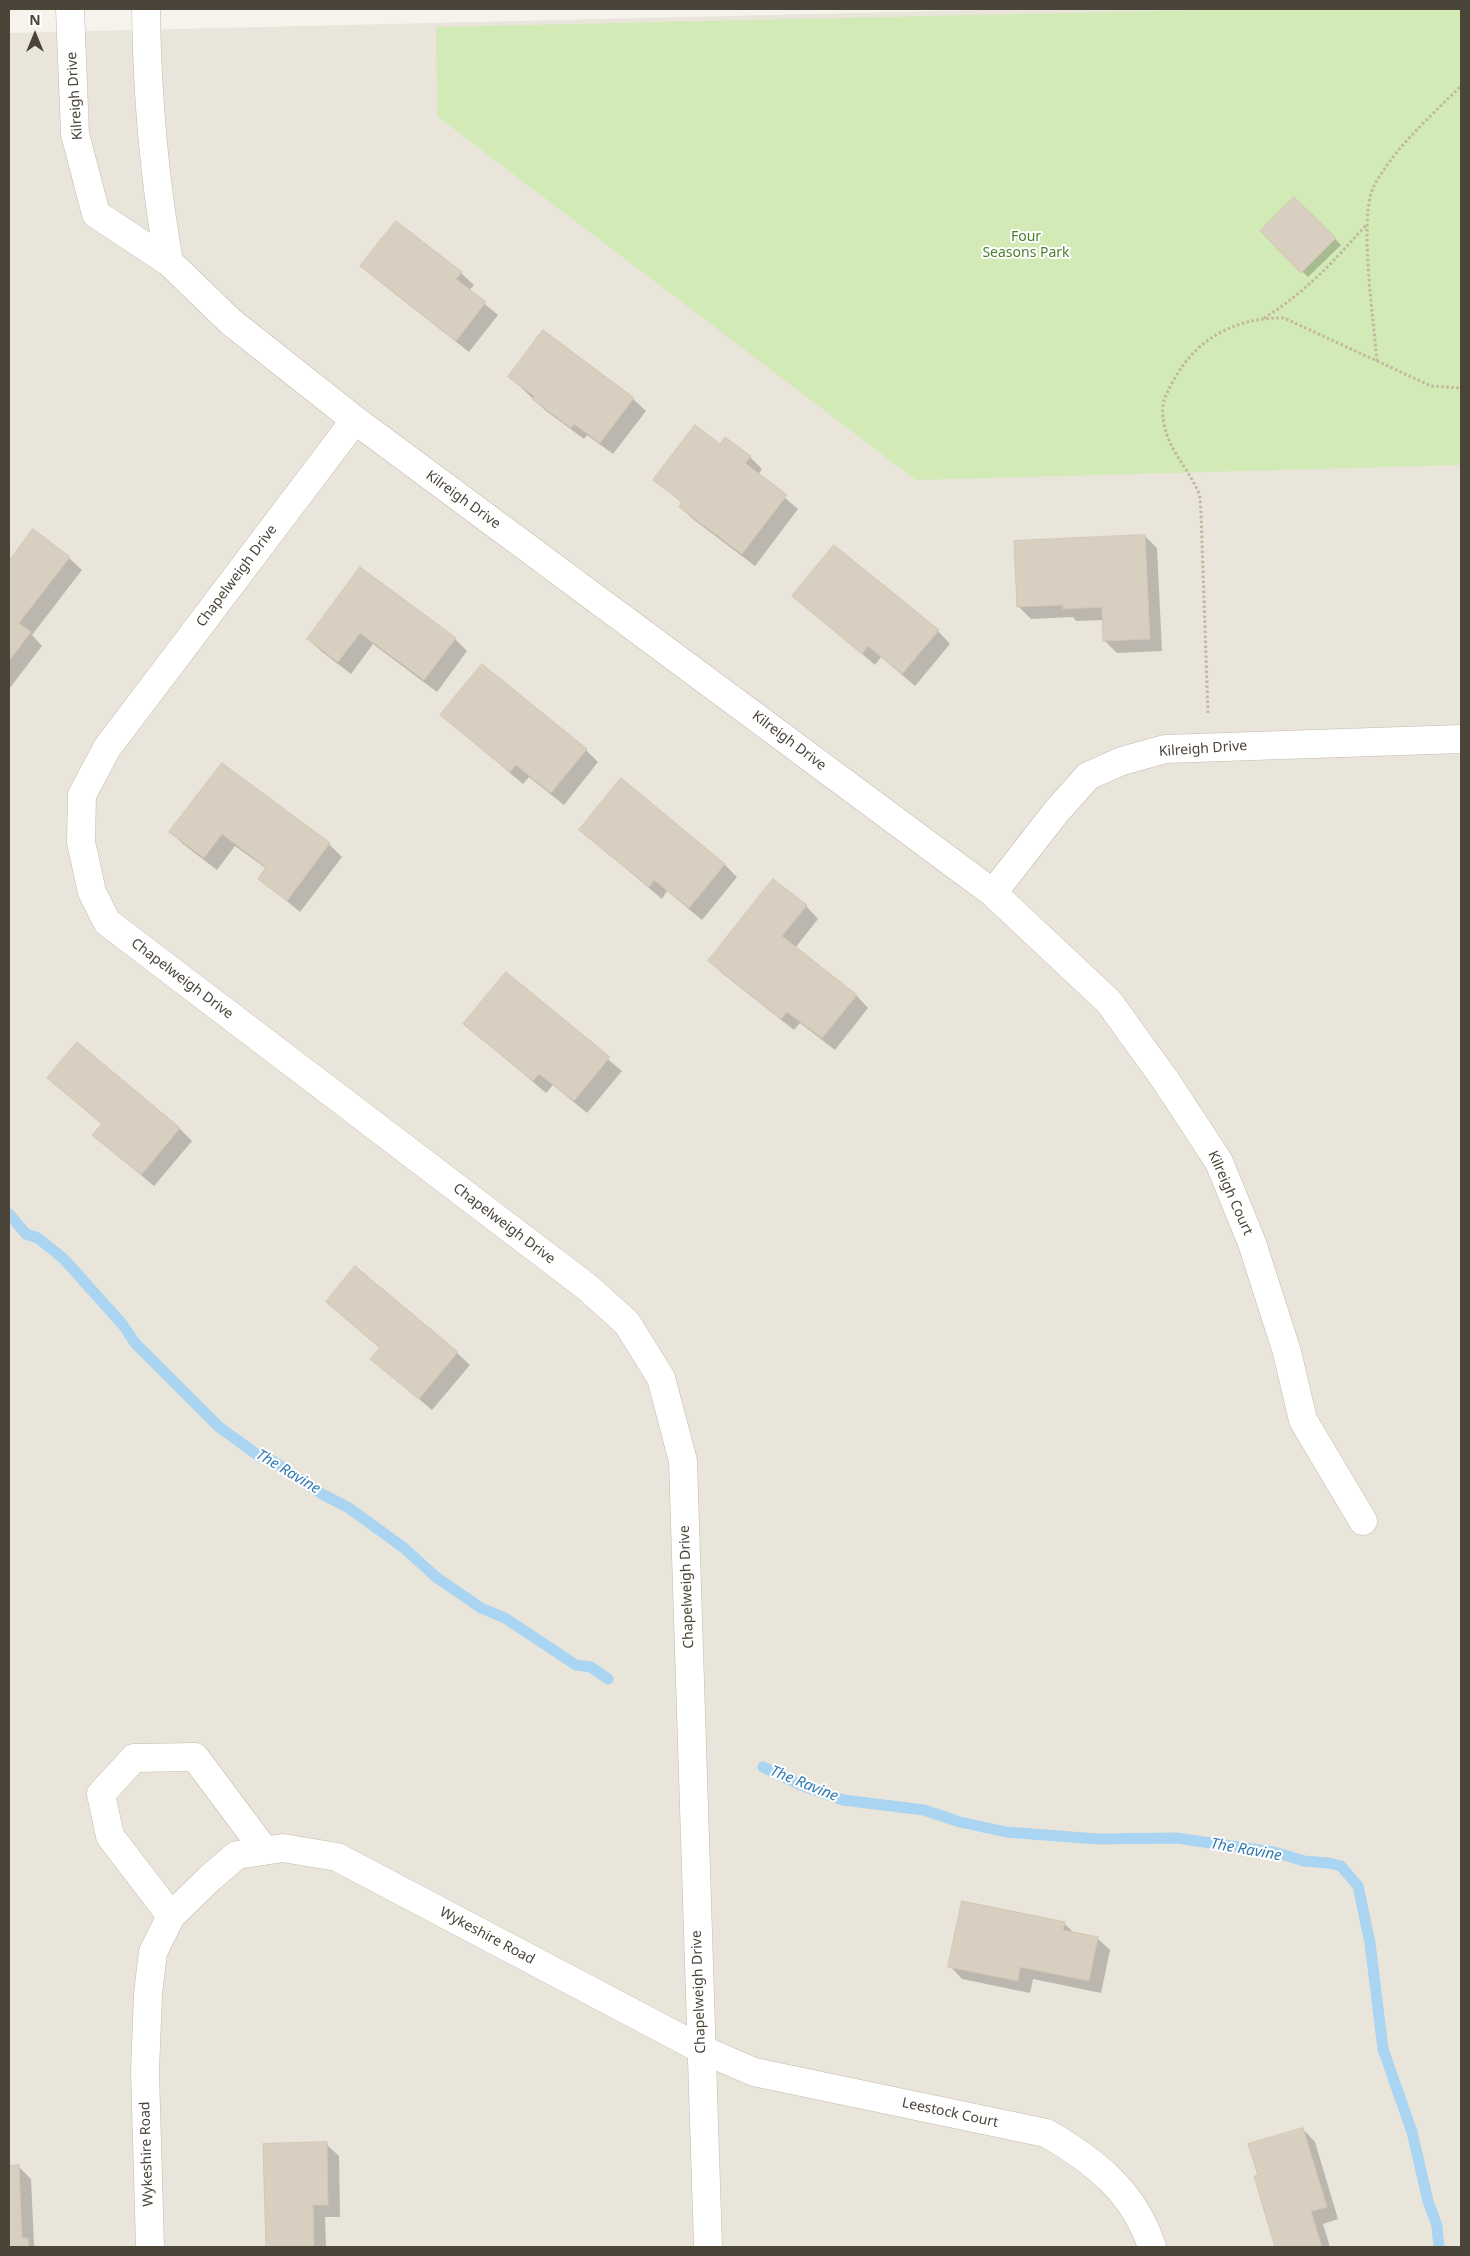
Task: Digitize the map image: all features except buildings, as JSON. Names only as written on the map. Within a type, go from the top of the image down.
[{"type":"street","name":"Kilreigh Drive","points":[[70,9],[75,134],[96,214],[169,262],[230,322],[355,420],[993,893],[1056,812],[1088,776],[1122,761],[1165,749],[1461,739]]},
{"type":"street","points":[[146,9],[150,132],[158,198],[169,262]]},
{"type":"street","name":"Chapelweigh Drive","points":[[355,420],[107,748],[82,795],[81,842],[92,892],[107,922],[587,1287],[627,1323],[661,1378],[683,1461],[708,2247]]},
{"type":"street","name":"Kilreigh Court","points":[[993,893],[1109,1002],[1166,1081],[1219,1162],[1252,1243],[1287,1352],[1303,1420],[1363,1521]]},
{"type":"street","points":[[171,1916],[110,1836],[101,1794],[134,1758],[195,1756],[265,1851]]},
{"type":"street","name":"Wykeshire Road","points":[[150,2247],[145,2072],[148,1994],[153,1952],[171,1916],[210,1878],[237,1856],[283,1848],[337,1857],[701,2049]]},
{"type":"street","name":"Leestock Court","points":[[701,2049],[754,2072],[1046,2133],[1078,2151],[1118,2186],[1145,2224],[1152,2247]]},
{"type":"path","points":[[1377,361],[1366,224],[1373,188],[1401,146],[1461,86]]},
{"type":"path","points":[[1264,318],[1296,296],[1332,263],[1366,224]]},
{"type":"path","points":[[1210,748],[1200,499],[1198,492],[1170,444],[1164,423],[1163,400],[1179,370],[1202,343],[1235,326],[1264,318],[1284,318],[1431,386],[1461,388]]},
{"type":"shaded area","points":[[1022,9],[1461,9],[1461,2247],[9,2247],[9,33]]},
{"type":"green space","name":"Four Seasons Park","points":[[1246,9],[1461,9],[1461,465],[916,480],[437,116],[436,27]]},
{"type":"waterway","name":"The Ravine","points":[[9,1214],[26,1234],[38,1238],[64,1259],[123,1325],[135,1343],[219,1427],[259,1456],[273,1461],[322,1494],[349,1508],[404,1548],[436,1577],[481,1608],[505,1618],[576,1665],[591,1667],[608,1679]]},
{"type":"waterway","name":"The Ravine","points":[[763,1767],[801,1785],[843,1800],[924,1810],[960,1822],[1006,1832],[1097,1839],[1176,1838],[1274,1852],[1304,1861],[1341,1866],[1358,1886],[1370,1943],[1383,2049],[1412,2132],[1428,2201],[1437,2226],[1439,2247]]}]
